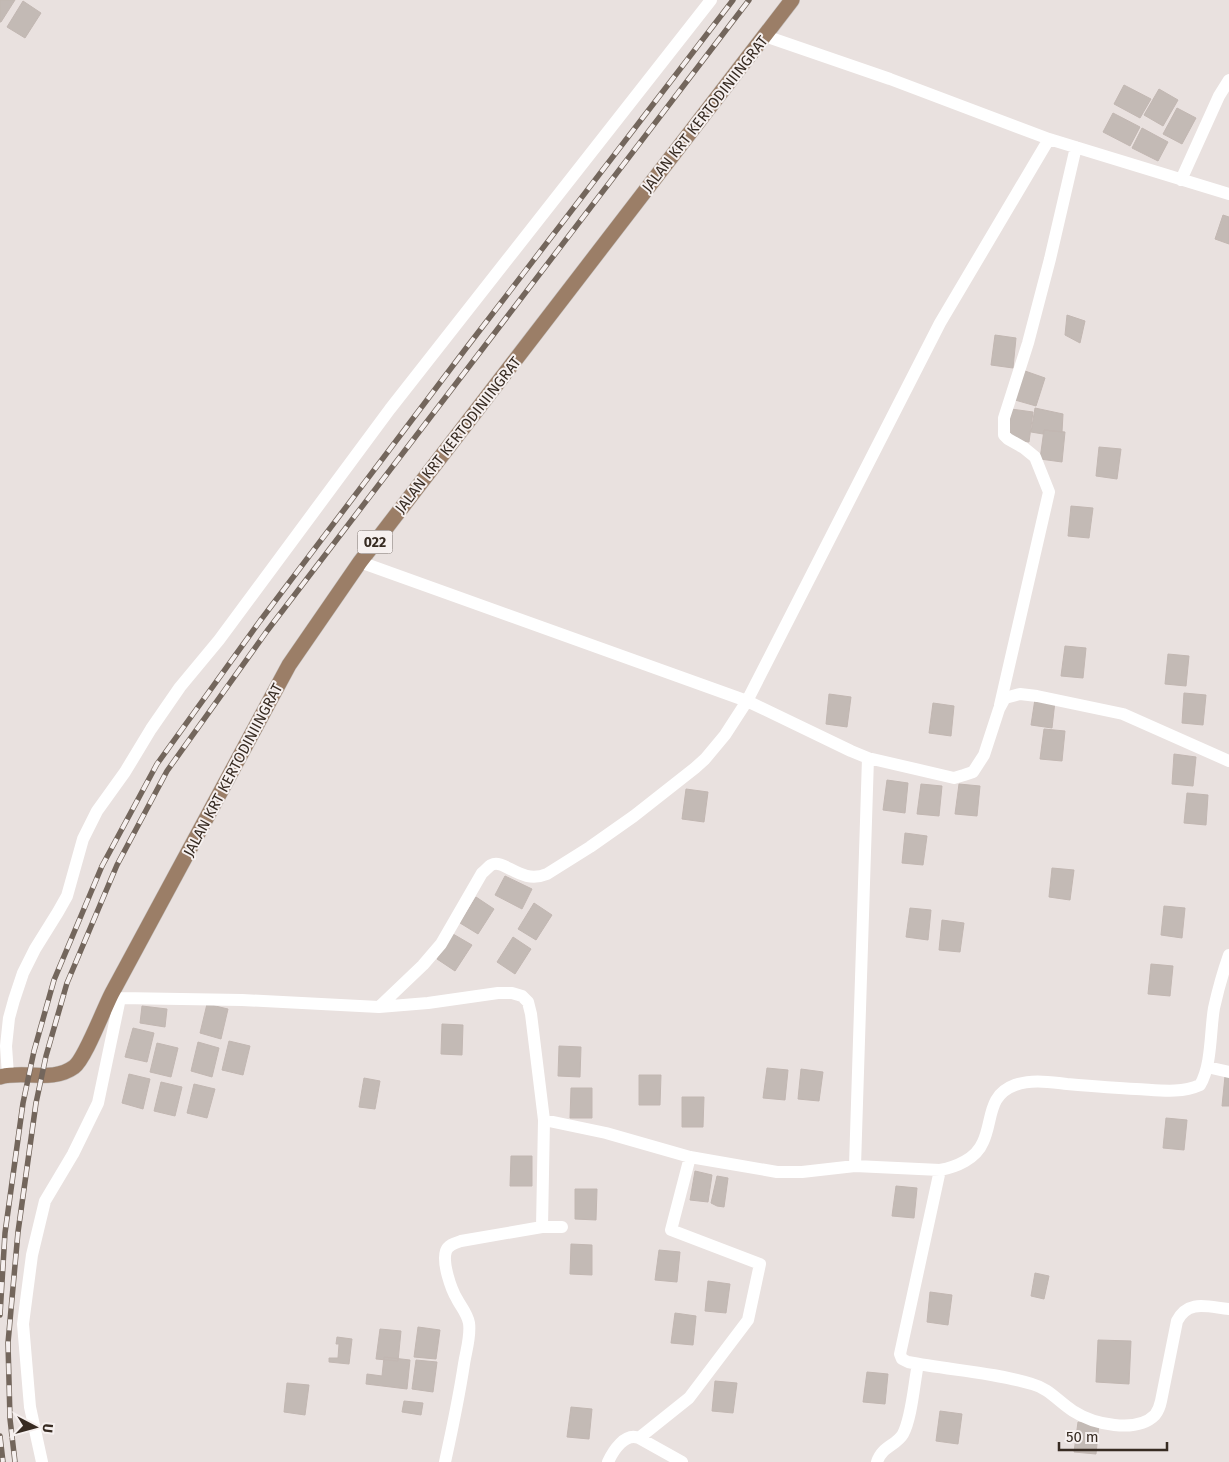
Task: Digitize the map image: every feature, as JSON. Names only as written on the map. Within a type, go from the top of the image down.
[{"type":"main road","name":"JALAN KRT KERTODINIINGRAT","points":[[4,1076],[20,1074],[50,1076],[64,1072],[76,1065],[116,997],[289,665],[360,562],[792,0]]},
{"type":"street","points":[[4,1076],[9,1018],[23,973],[66,896],[82,839],[97,811],[126,772],[151,729],[180,687],[219,640],[390,409],[705,2]]},
{"type":"street","points":[[764,36],[890,79],[1049,139],[1229,194]]},
{"type":"street","points":[[1181,180],[1219,96],[1229,80]]},
{"type":"street","points":[[379,1007],[423,965],[441,944],[482,873],[490,865],[498,864],[518,874],[534,878],[547,874],[634,816],[706,759],[725,735],[747,701],[940,323],[1049,139]]},
{"type":"street","points":[[360,562],[747,701],[868,758],[954,778],[973,772],[984,755],[999,709],[1049,492],[1034,457],[1004,435],[1004,418],[1028,343],[1076,147]]},
{"type":"street","points":[[999,709],[1005,698],[1020,694],[1123,714],[1229,761]]},
{"type":"street","points":[[855,1166],[868,758]]},
{"type":"street","points":[[544,1120],[606,1133],[690,1157],[777,1172],[802,1172],[855,1166],[940,1170],[952,1168],[977,1152],[984,1142],[992,1107],[997,1097],[1014,1085],[1040,1080],[1100,1087],[1179,1091],[1200,1085],[1205,1078],[1214,1008],[1229,955]]},
{"type":"street","points":[[42,1462],[30,1407],[23,1324],[32,1255],[45,1201],[73,1154],[98,1103],[116,997],[242,1000],[379,1007],[428,1003],[498,993],[512,993],[522,996],[528,1002],[531,1014],[544,1120],[542,1227]]},
{"type":"street","points":[[1207,1067],[1229,1072]]},
{"type":"street","points":[[639,1438],[689,1398],[748,1320],[760,1264],[671,1230],[690,1157]]},
{"type":"street","points":[[940,1170],[900,1354],[902,1360],[1032,1384],[1042,1388],[1084,1417],[1102,1423],[1119,1425],[1140,1424],[1157,1413],[1177,1320],[1182,1312],[1190,1306],[1229,1310]]},
{"type":"street","points":[[445,1462],[458,1403],[469,1338],[469,1324],[466,1314],[456,1299],[449,1281],[445,1262],[446,1250],[452,1244],[461,1241],[542,1227],[562,1227]]},
{"type":"street","points":[[877,1462],[882,1451],[902,1435],[907,1425],[918,1364]]},
{"type":"street","points":[[608,1462],[626,1439],[634,1436],[682,1462]]},
{"type":"building","points":[[0,0],[15,0],[1,22],[0,22]]},
{"type":"building","points":[[23,1],[41,13],[25,38],[7,27]]},
{"type":"building","points":[[1124,85],[1151,99],[1140,118],[1114,104]]},
{"type":"building","points":[[1159,89],[1178,100],[1163,126],[1144,115]]},
{"type":"building","points":[[1177,108],[1196,118],[1182,144],[1163,134]]},
{"type":"building","points":[[1113,113],[1140,127],[1130,146],[1103,132]]},
{"type":"building","points":[[1142,128],[1168,142],[1158,161],[1132,148]]},
{"type":"building","points":[[1223,215],[1229,217],[1229,244],[1215,239]]},
{"type":"building","points":[[1067,315],[1085,321],[1080,343],[1065,335]]},
{"type":"building","points":[[995,335],[1016,338],[1013,368],[991,365]]},
{"type":"building","points":[[1025,371],[1045,378],[1036,406],[1015,400]]},
{"type":"building","points":[[1035,408],[1063,414],[1062,432],[1044,430],[1043,434],[1031,432]]},
{"type":"building","points":[[1011,409],[1033,412],[1029,442],[1008,439]]},
{"type":"building","points":[[1044,430],[1065,432],[1062,462],[1040,459]]},
{"type":"building","points":[[1099,447],[1121,449],[1117,479],[1096,476]]},
{"type":"building","points":[[1071,506],[1093,508],[1089,538],[1068,536]]},
{"type":"building","points":[[1065,646],[1086,648],[1083,678],[1061,676]]},
{"type":"building","points":[[1168,654],[1189,656],[1186,686],[1165,684]]},
{"type":"building","points":[[1184,693],[1206,695],[1203,725],[1182,723]]},
{"type":"building","points":[[829,694],[851,697],[847,727],[826,724]]},
{"type":"building","points":[[1035,699],[1055,701],[1052,728],[1031,725]]},
{"type":"building","points":[[933,703],[954,706],[951,736],[929,733]]},
{"type":"building","points":[[1044,729],[1065,731],[1062,761],[1040,759]]},
{"type":"building","points":[[1174,754],[1196,757],[1193,786],[1172,784]]},
{"type":"building","points":[[887,780],[908,783],[905,813],[883,810]]},
{"type":"building","points":[[921,784],[942,786],[939,816],[917,814]]},
{"type":"building","points":[[959,784],[980,786],[977,816],[955,814]]},
{"type":"building","points":[[686,789],[708,792],[704,822],[682,819]]},
{"type":"building","points":[[1187,793],[1208,795],[1206,825],[1184,823]]},
{"type":"building","points":[[905,833],[927,836],[923,865],[902,863]]},
{"type":"building","points":[[1052,868],[1074,870],[1070,900],[1049,897]]},
{"type":"building","points":[[505,876],[532,889],[522,909],[495,895]]},
{"type":"building","points":[[476,897],[494,909],[478,934],[460,923]]},
{"type":"building","points":[[534,903],[552,915],[536,940],[518,929]]},
{"type":"building","points":[[1164,906],[1185,908],[1182,938],[1161,935]]},
{"type":"building","points":[[910,908],[931,910],[928,940],[906,937]]},
{"type":"building","points":[[942,920],[964,923],[960,952],[939,950]]},
{"type":"building","points":[[453,934],[472,945],[455,971],[437,959]]},
{"type":"building","points":[[513,937],[531,949],[515,974],[497,962]]},
{"type":"building","points":[[1151,964],[1173,966],[1170,996],[1148,994]]},
{"type":"building","points":[[207,1004],[228,1009],[221,1039],[200,1033]]},
{"type":"building","points":[[142,1006],[167,1009],[165,1027],[140,1023]]},
{"type":"building","points":[[442,1024],[463,1025],[462,1055],[441,1054]]},
{"type":"building","points":[[133,1028],[154,1033],[147,1062],[125,1057]]},
{"type":"building","points":[[229,1041],[250,1046],[243,1075],[222,1070]]},
{"type":"building","points":[[198,1042],[219,1048],[212,1077],[191,1071]]},
{"type":"building","points":[[157,1043],[178,1048],[171,1077],[150,1072]]},
{"type":"building","points":[[559,1046],[581,1047],[580,1077],[558,1076]]},
{"type":"building","points":[[767,1068],[788,1070],[785,1100],[763,1098]]},
{"type":"building","points":[[801,1069],[823,1072],[819,1101],[798,1099]]},
{"type":"building","points":[[129,1074],[150,1079],[143,1109],[122,1103]]},
{"type":"building","points":[[639,1075],[661,1075],[660,1105],[639,1105]]},
{"type":"building","points":[[1225,1076],[1229,1076],[1229,1106],[1222,1106]]},
{"type":"building","points":[[364,1078],[380,1081],[375,1109],[359,1107]]},
{"type":"building","points":[[161,1082],[182,1087],[175,1116],[154,1111]]},
{"type":"building","points":[[194,1084],[215,1089],[207,1118],[187,1113]]},
{"type":"building","points":[[571,1088],[592,1088],[592,1118],[570,1118]]},
{"type":"building","points":[[682,1097],[704,1097],[703,1127],[682,1127]]},
{"type":"building","points":[[1166,1118],[1187,1120],[1184,1150],[1163,1148]]},
{"type":"building","points":[[511,1156],[532,1156],[532,1186],[510,1186]]},
{"type":"building","points":[[695,1171],[712,1175],[708,1202],[690,1200]]},
{"type":"building","points":[[717,1176],[728,1178],[724,1207],[711,1203]]},
{"type":"building","points":[[896,1186],[917,1188],[914,1218],[892,1216]]},
{"type":"building","points":[[575,1189],[597,1189],[596,1220],[575,1219]]},
{"type":"building","points":[[571,1244],[592,1245],[592,1275],[570,1274]]},
{"type":"building","points":[[659,1250],[680,1252],[677,1282],[655,1280]]},
{"type":"building","points":[[1035,1273],[1049,1276],[1044,1299],[1031,1296]]},
{"type":"building","points":[[708,1281],[730,1284],[726,1313],[705,1311]]},
{"type":"building","points":[[930,1292],[952,1295],[948,1325],[927,1322]]},
{"type":"building","points":[[675,1313],[696,1316],[693,1345],[671,1343]]},
{"type":"building","points":[[418,1327],[440,1330],[436,1359],[414,1357]]},
{"type":"building","points":[[380,1329],[401,1331],[398,1361],[376,1359]]},
{"type":"building","points":[[337,1337],[352,1339],[349,1364],[329,1362],[329,1358],[338,1358],[339,1344],[336,1344]]},
{"type":"building","points":[[1098,1340],[1131,1341],[1129,1384],[1096,1382]]},
{"type":"building","points":[[384,1357],[410,1360],[407,1389],[366,1384],[367,1374],[382,1376]]},
{"type":"building","points":[[416,1360],[437,1362],[433,1392],[412,1389]]},
{"type":"building","points":[[867,1372],[888,1374],[885,1404],[863,1402]]},
{"type":"building","points":[[715,1381],[737,1383],[733,1413],[712,1411]]},
{"type":"building","points":[[287,1383],[309,1385],[305,1415],[284,1412]]},
{"type":"building","points":[[404,1401],[423,1403],[421,1415],[402,1412]]},
{"type":"building","points":[[571,1407],[592,1409],[589,1439],[567,1437]]},
{"type":"building","points":[[940,1411],[962,1414],[958,1444],[936,1441]]},
{"type":"building","points":[[1078,1422],[1099,1424],[1096,1454],[1074,1452]]},
{"type":"railway","points":[[0,1315],[5,1233],[23,1103],[34,1051],[54,980],[102,866],[157,764],[260,621],[733,0]]},
{"type":"railway","points":[[15,1462],[10,1419],[8,1343],[18,1232],[36,1103],[46,1056],[67,983],[117,865],[167,771],[267,631],[749,0]]},
{"type":"railway","points":[[0,1436],[3,1462]]}]
